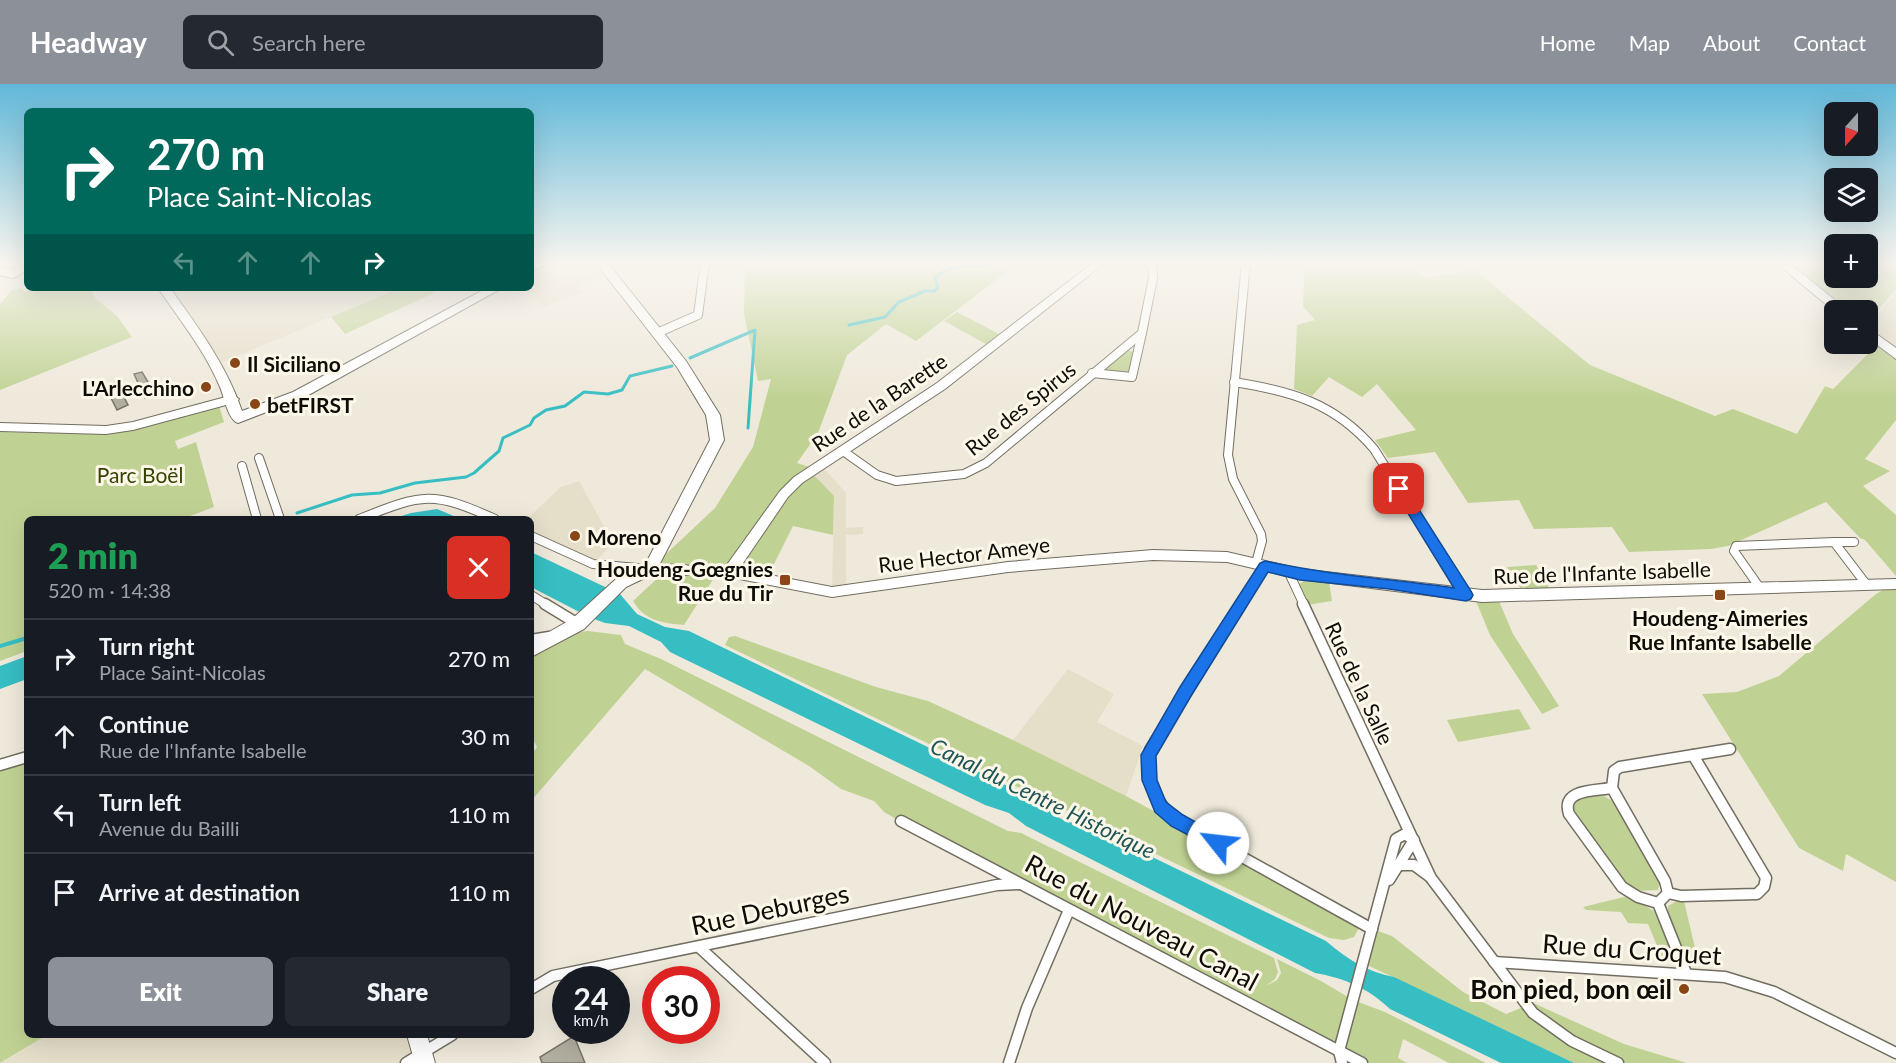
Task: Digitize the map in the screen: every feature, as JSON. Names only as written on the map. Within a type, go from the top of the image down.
[{"type":"main road","points":[[177,308],[216,365],[233,399],[238,417],[298,395],[460,308]]},
{"type":"main road","points":[[534,648],[578,624],[621,583],[651,569],[714,448],[718,431],[713,415],[688,375],[637,308]]},
{"type":"main road","points":[[1878,340],[1896,355]]},
{"type":"street","points":[[657,333],[698,315],[699,308]]},
{"type":"street","name":"Rue de la Barette","points":[[729,572],[783,494],[798,480],[941,386],[1042,308]]},
{"type":"street","points":[[1092,373],[1132,377],[1147,308]]},
{"type":"street","points":[[1241,308],[1228,445],[1229,464],[1236,484],[1261,534],[1261,565],[1150,750],[1148,771],[1152,790],[1160,807],[1177,820],[1372,929]]},
{"type":"street","name":"Rue des Spirus","points":[[843,452],[877,475],[896,481],[964,474],[986,463],[1007,447],[1142,333]]},
{"type":"street","points":[[1234,381],[1277,388],[1311,400],[1335,411],[1360,433],[1374,449],[1466,595]]},
{"type":"street","points":[[0,426],[118,428],[233,399]]},
{"type":"street","points":[[259,458],[279,516]]},
{"type":"street","points":[[243,466],[256,516]]},
{"type":"street","points":[[367,516],[407,502],[436,497],[453,501],[488,516]]},
{"type":"street","name":"Rue Hector Ameye","points":[[534,537],[593,564],[729,572],[783,584],[832,591],[1008,567],[1125,557],[1186,555],[1238,559],[1261,565]]},
{"type":"street","points":[[1834,542],[1866,584]]},
{"type":"street","points":[[1760,588],[1734,551],[1736,546],[1854,542]]},
{"type":"street","name":"Rue de l'Infante Isabelle","points":[[1261,565],[1289,573],[1466,595],[1896,584]]},
{"type":"street","name":"Rue de la Salle","points":[[1289,573],[1414,840]]},
{"type":"street","points":[[534,597],[578,624]]},
{"type":"street","points":[[534,639],[560,635]]},
{"type":"street","points":[[1668,893],[1665,881],[1612,788],[1614,771],[1620,767],[1730,749]]},
{"type":"street","points":[[1668,893],[1681,896],[1757,894],[1764,887],[1766,878],[1693,755]]},
{"type":"street","points":[[0,765],[24,759]]},
{"type":"street","points":[[1612,788],[1574,795],[1566,805],[1569,814],[1622,887],[1638,897],[1658,903]]},
{"type":"street","points":[[1341,1057],[1353,1000],[1400,825],[1399,809]]},
{"type":"street","name":"Rue du Nouveau Canal","points":[[901,821],[1341,1057],[1362,1063]]},
{"type":"street","points":[[1396,839],[1405,834],[1414,840],[1431,878],[1533,1013],[1572,1041],[1618,1063]]},
{"type":"street","points":[[1384,888],[1414,840]]},
{"type":"street","points":[[1399,865],[1414,865],[1431,878]]},
{"type":"street","name":"Rue Deburges","points":[[534,987],[553,976],[997,885],[1021,884]]},
{"type":"street","points":[[1658,903],[1668,893]]},
{"type":"street","points":[[1658,903],[1686,973]]},
{"type":"street","points":[[1009,1063],[1027,1008],[1070,910]]},
{"type":"street","points":[[699,947],[825,1063]]},
{"type":"street","name":"Rue du Croquet","points":[[1494,962],[1725,977],[1774,993],[1896,1053]]},
{"type":"street","points":[[417,1053],[446,1038]]},
{"type":"shaded area","points":[[177,308],[353,308],[216,365]]},
{"type":"shaded area","points":[[1883,308],[1896,308],[1896,353],[1878,338],[1878,314]]},
{"type":"shaded area","points":[[821,465],[846,493],[846,528],[863,527],[863,534],[846,535],[846,590],[832,592],[834,496],[811,472]]},
{"type":"shaded area","points":[[579,481],[613,543],[593,564],[534,537],[534,516],[530,516],[561,487]]},
{"type":"shaded area","points":[[1068,669],[1114,694],[1097,722],[1143,746],[1126,796],[1013,740]]},
{"type":"shaded area","points":[[42,1038],[418,1038],[422,1053],[406,1063],[1,1063]]},
{"type":"green space","points":[[0,308],[107,308],[117,316],[132,337],[0,390]]},
{"type":"green space","points":[[353,308],[402,308],[345,334],[331,317]]},
{"type":"green space","points":[[744,308],[960,308],[916,341],[886,324],[847,355],[818,433],[797,463],[816,469],[811,472],[834,496],[833,535],[793,526],[766,580],[719,570],[684,625],[661,622],[643,613],[633,601],[663,573],[650,569],[715,508],[753,447],[771,379],[758,381]]},
{"type":"green space","points":[[1304,308],[1521,308],[1590,365],[1715,416],[1733,409],[1797,434],[1825,386],[1833,389],[1868,354],[1878,354],[1880,342],[1896,355],[1896,420],[1865,459],[1890,471],[1863,486],[1896,515],[1896,576],[1865,540],[1860,538],[1826,502],[1728,546],[1711,549],[1629,552],[1612,527],[1534,529],[1519,500],[1468,503],[1435,452],[1388,458],[1375,440],[1416,430],[1377,384],[1362,397],[1329,377],[1312,396],[1294,389],[1297,325],[1315,320]]},
{"type":"green space","points":[[957,312],[999,334],[986,344],[944,321]]},
{"type":"green space","points":[[1127,350],[1134,352],[1131,372],[1128,374],[1107,372],[1106,369]]},
{"type":"green space","name":"Parc Boël","points":[[219,406],[224,422],[175,441],[178,449],[196,442],[214,507],[190,516],[24,516],[24,652],[0,661],[0,432],[101,434]]},
{"type":"green space","points":[[1536,565],[1549,588],[1521,589],[1507,567]]},
{"type":"green space","points":[[1306,580],[1329,582],[1332,601],[1307,605],[1299,584]]},
{"type":"green space","points":[[1883,590],[1896,590],[1896,882],[1846,854],[1843,871],[1799,848],[1702,694],[1737,692],[1779,676]]},
{"type":"green space","points":[[1476,601],[1499,601],[1513,634],[1559,706],[1542,714],[1490,635]]},
{"type":"green space","points":[[578,632],[621,635],[625,644],[661,659],[1008,831],[1021,833],[1274,958],[1278,972],[1275,979],[1266,986],[1277,980],[1281,973],[1277,959],[1353,1000],[1385,1012],[1486,1063],[1449,1063],[1403,1039],[1398,1058],[1407,1063],[1362,1063],[913,829],[884,812],[874,801],[841,789],[809,766],[645,669],[534,798],[534,751],[537,747],[534,742],[534,651]]},
{"type":"green space","points":[[735,636],[876,687],[928,701],[1013,740],[1126,796],[1361,924],[1354,937],[1344,940],[1329,938],[725,645],[729,637]]},
{"type":"green space","points":[[1519,709],[1531,729],[1458,742],[1447,720]]},
{"type":"green space","points":[[24,758],[24,1038],[42,1038],[0,1063],[0,765]]},
{"type":"green space","points":[[1602,795],[1618,804],[1660,880],[1658,890],[1638,891],[1626,885],[1575,815],[1573,808],[1575,800]]},
{"type":"green space","points":[[1628,896],[1654,911],[1675,961],[1663,960],[1648,924],[1628,923],[1621,912],[1586,910],[1583,907]]},
{"type":"green space","points":[[1677,901],[1684,901],[1699,965],[1686,963],[1668,916],[1668,906]]},
{"type":"green space","points":[[1372,929],[1392,936],[1463,992],[1506,1014],[1526,1006],[1520,997],[1624,1044],[1687,1063],[1574,1063],[1363,963]]},
{"type":"water","points":[[437,509],[454,516],[402,516]]},
{"type":"water","points":[[534,553],[620,594],[637,614],[665,627],[689,631],[1045,804],[1062,819],[1084,824],[1326,941],[1342,954],[1366,968],[1394,977],[1574,1063],[1501,1063],[1390,1009],[1373,995],[1355,985],[1315,973],[1026,826],[1009,813],[985,805],[670,652],[661,642],[629,626],[605,623],[534,589]]},
{"type":"water","points":[[24,657],[24,680],[0,689],[0,666]]},
{"type":"building","points":[[142,372],[155,394],[145,398],[134,374]]},
{"type":"building","points":[[116,382],[128,405],[117,410],[105,386]]},
{"type":"building","points":[[561,1044],[577,1044],[585,1063],[542,1063],[540,1057]]},
{"type":"waterway","points":[[849,325],[885,317],[894,308]]},
{"type":"waterway","points":[[690,358],[755,330],[748,428]]},
{"type":"waterway","points":[[297,513],[352,495],[380,493],[415,483],[466,477],[474,473],[499,451],[503,438],[530,425],[534,418],[546,410],[565,406],[584,392],[608,394],[622,390],[630,376],[672,366]]},
{"type":"waterway","points":[[0,646],[24,639]]},
{"type":"place","name":"Il Siciliano","points":[[235,363]]},
{"type":"place","name":"L'Arlecchino","points":[[206,387]]},
{"type":"place","name":"betFIRST","points":[[255,404]]},
{"type":"place","name":"Moreno","points":[[575,536]]},
{"type":"place","name":"Houdeng-Gœgnies Rue du Tir","points":[[785,580]]},
{"type":"place","name":"Houdeng-Aimeries Rue Infante Isabelle","points":[[1720,595]]},
{"type":"place","name":"Bon pied, bon œil","points":[[1684,989]]},
{"type":"route","points":[[1218,843],[1177,820],[1160,807],[1149,780],[1149,755],[1185,691],[1265,566],[1289,573],[1360,580],[1466,595],[1399,489]]},
{"type":"water label","name":"Canal du Centre Historique","points":[[1043,798]]}]
